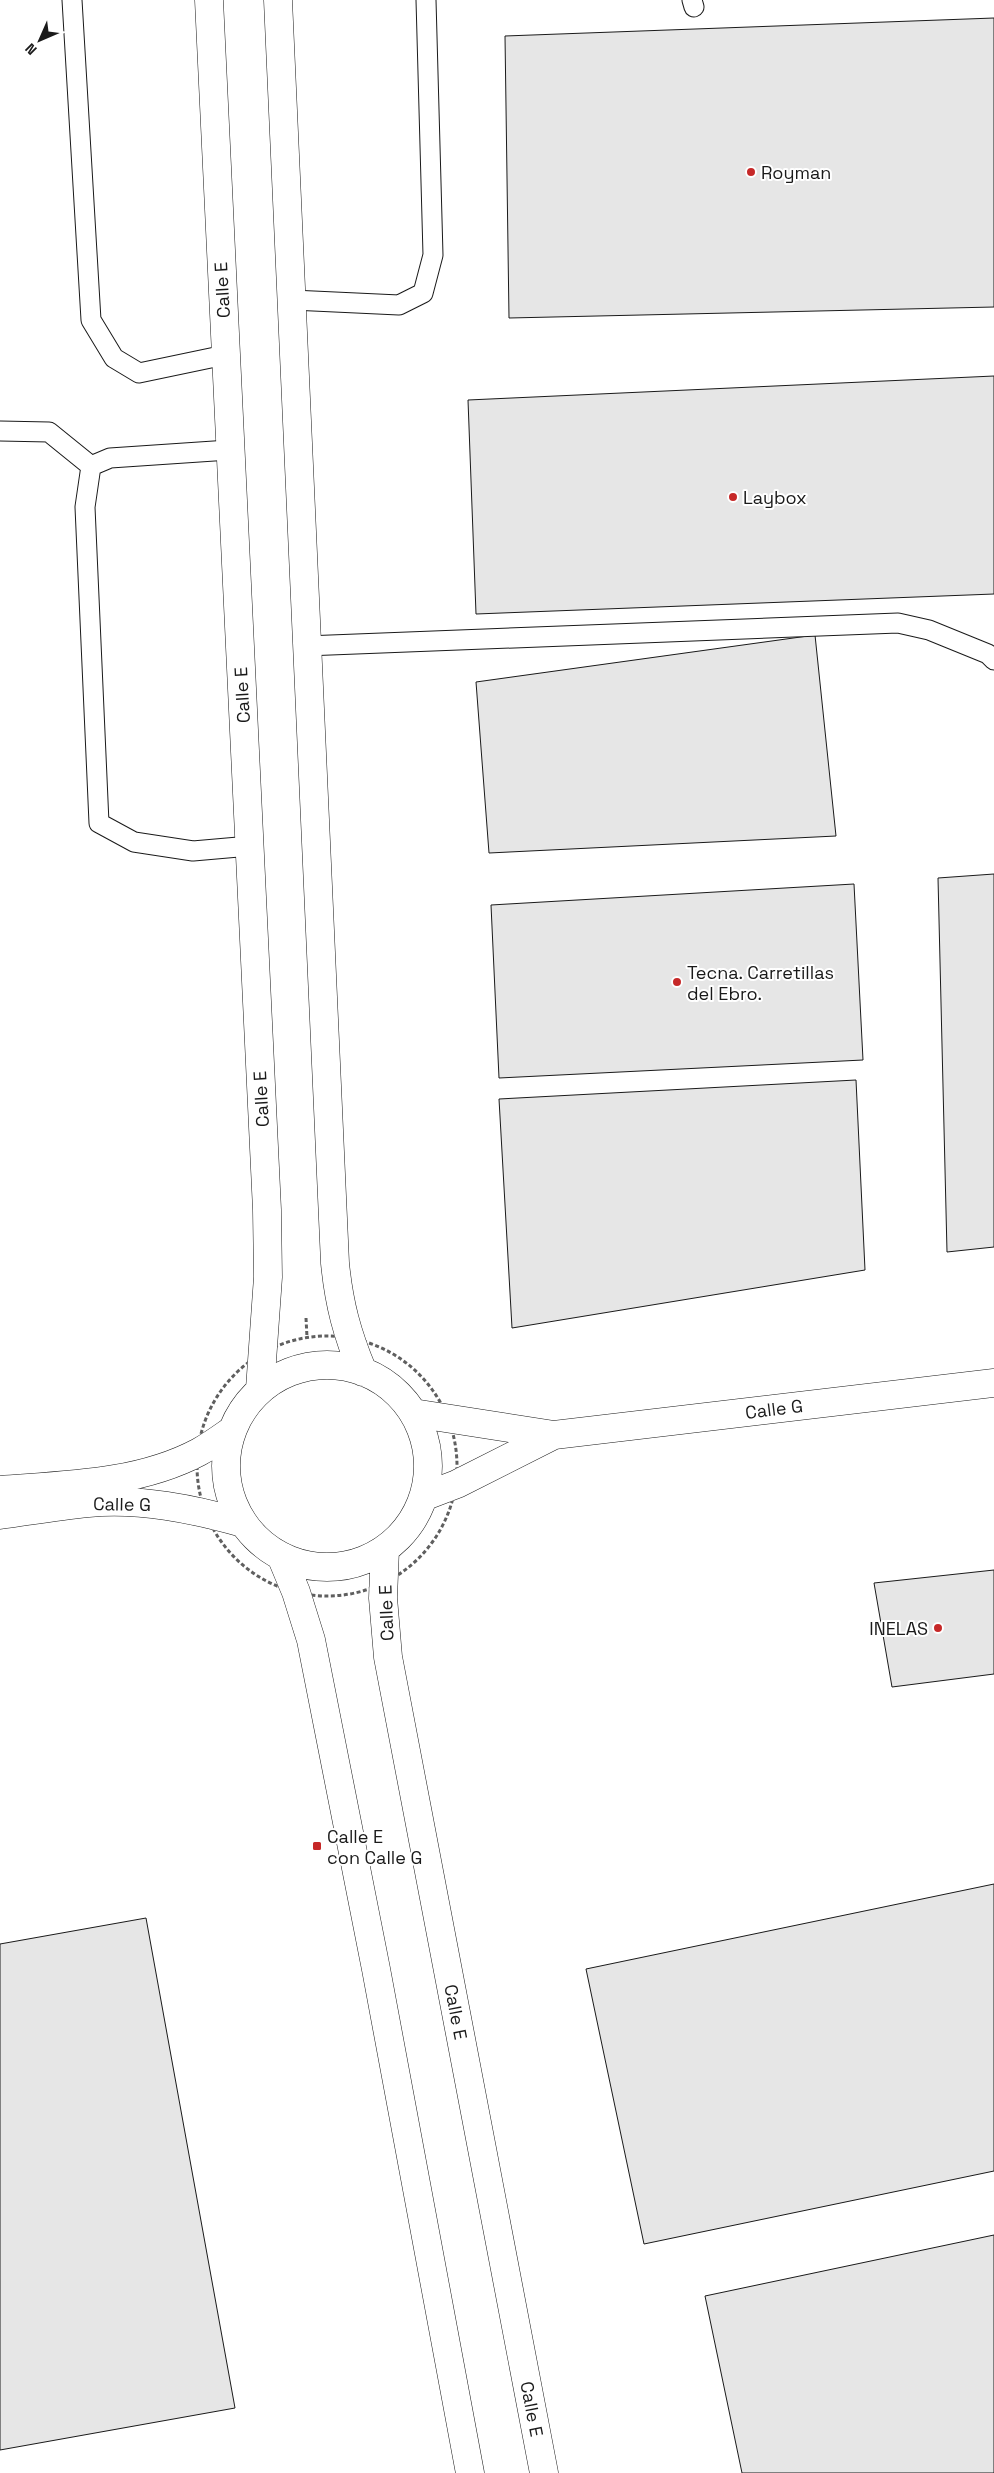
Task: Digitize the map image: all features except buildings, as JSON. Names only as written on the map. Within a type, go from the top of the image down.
[{"type":"street","name":"Calle E","points":[[209,0],[229,450],[267,1210],[268,1276],[260,1389]]},
{"type":"street","points":[[278,0],[335,1263],[339,1298],[349,1338],[363,1372]]},
{"type":"street","points":[[320,1365],[342,1366],[363,1372],[382,1382],[399,1396],[413,1413],[422,1433],[427,1454],[427,1476],[423,1498],[414,1517],[402,1534],[385,1549],[361,1562],[334,1567],[307,1565],[281,1556],[260,1542],[243,1523],[232,1501],[226,1478],[226,1454],[231,1431],[243,1408],[260,1389],[278,1377],[298,1368],[320,1365]]},
{"type":"street","name":"Calle G","points":[[413,1413],[554,1435],[994,1383]]},
{"type":"street","name":"Calle G","points":[[0,1490],[78,1484],[128,1476],[162,1467],[198,1452],[231,1431]]},
{"type":"street","name":"Calle G","points":[[423,1498],[456,1484],[554,1435]]},
{"type":"street","name":"Calle G","points":[[0,1515],[89,1503],[147,1504],[206,1513],[243,1523]]},
{"type":"street","name":"Calle E","points":[[385,1549],[384,1584],[388,1657],[544,2473]]},
{"type":"street","points":[[281,1556],[296,1592],[311,1640],[376,1969],[470,2473]]},
{"type":"lane","points":[[72,0],[91,320],[114,358],[139,373],[225,355]]},
{"type":"lane","points":[[292,300],[400,306],[423,293],[432,254],[426,0]]},
{"type":"lane","points":[[0,431],[49,432],[91,466]]},
{"type":"lane","points":[[91,466],[110,458],[229,450]]},
{"type":"lane","points":[[91,466],[85,507],[99,823],[134,842],[193,851],[250,846]]},
{"type":"lane","points":[[306,646],[898,623],[929,630],[988,654],[994,660]]},
{"type":"path","points":[[306,1337],[349,1338],[379,1347],[401,1359],[420,1376],[436,1395],[448,1418],[456,1451],[456,1484],[447,1517],[440,1532],[425,1553],[406,1570],[384,1584],[361,1592],[337,1596],[296,1592],[273,1584],[251,1572],[233,1555],[217,1535],[206,1513],[200,1494],[198,1452],[203,1428],[213,1405],[222,1391],[243,1366],[264,1352],[284,1343],[306,1337]]},
{"type":"place","name":"Royman","points":[[751,172]]},
{"type":"place","name":"Laybox","points":[[733,497]]},
{"type":"place","name":"Tecna. Carretillas del Ebro.","points":[[677,982]]},
{"type":"place","name":"INELAS","points":[[938,1628]]},
{"type":"place","name":"Calle E con Calle G","points":[[317,1846]]}]
